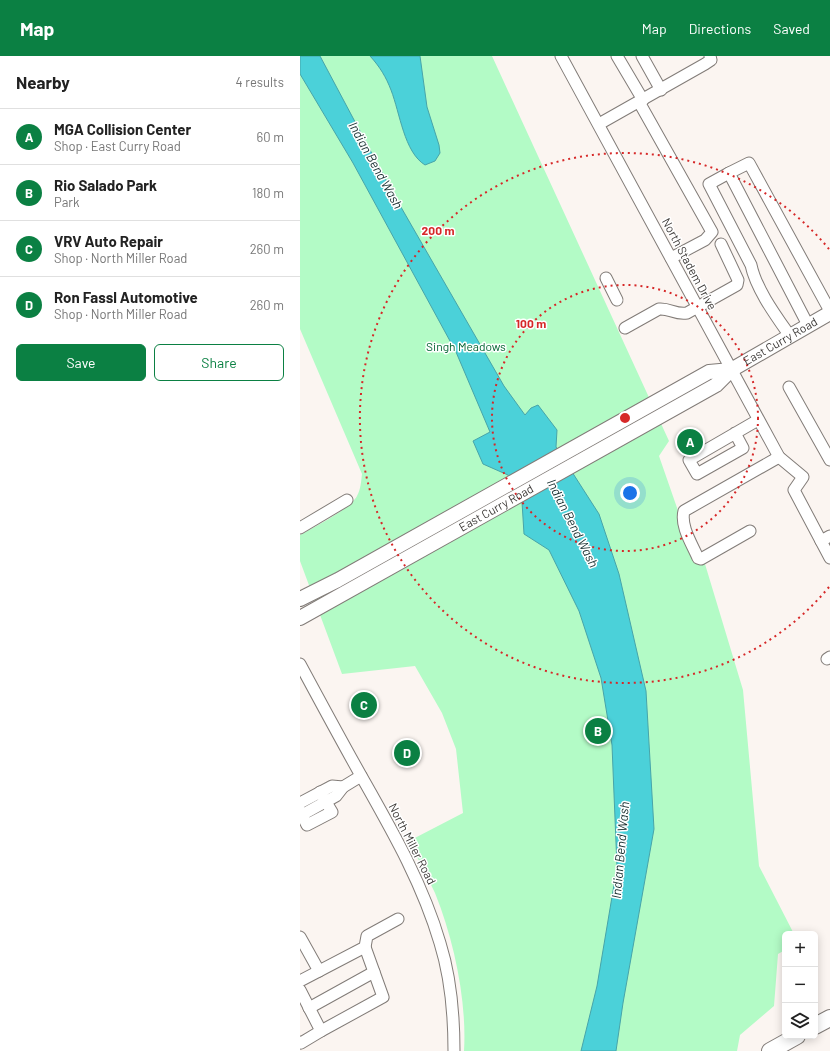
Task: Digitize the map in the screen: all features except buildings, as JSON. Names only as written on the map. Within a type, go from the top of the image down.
[{"type":"highway","points":[[818,1024],[830,1018]]},
{"type":"highway","points":[[770,1051],[792,1039]]},
{"type":"main road","name":"East Curry Road","points":[[300,599],[503,487],[573,457],[716,385],[731,370],[830,312]]},
{"type":"main road","name":"East Curry Road","points":[[300,618],[511,499],[573,457]]},
{"type":"street","name":"North Stadem Drive","points":[[562,56],[779,457],[803,476],[794,490],[826,539]]},
{"type":"street","points":[[617,56],[712,232],[705,240],[671,258]]},
{"type":"street","points":[[642,56],[661,90]]},
{"type":"street","points":[[599,124],[661,90],[708,60]]},
{"type":"street","points":[[790,336],[774,314],[709,184],[749,163],[830,312]]},
{"type":"street","points":[[730,173],[808,326]]},
{"type":"street","points":[[624,328],[659,309],[665,308],[679,314],[687,313],[737,285],[738,280],[721,244]]},
{"type":"street","points":[[606,278],[617,300]]},
{"type":"street","points":[[789,387],[830,460]]},
{"type":"street","points":[[735,434],[743,448],[697,474],[689,460],[758,420]]},
{"type":"street","points":[[750,531],[701,559],[698,558],[688,537],[683,516],[684,511],[779,457]]},
{"type":"street","points":[[300,528],[348,500]]},
{"type":"street","points":[[826,539],[830,558]]},
{"type":"street","name":"North Miller Road","points":[[300,664],[393,831],[427,903],[440,944],[449,980],[454,1022],[454,1051]]},
{"type":"street","points":[[301,814],[336,796],[343,787],[361,776]]},
{"type":"street","points":[[300,803],[332,786],[343,787]]},
{"type":"street","points":[[320,792],[326,802]]},
{"type":"street","points":[[300,1043],[384,997],[365,946],[367,936],[398,919]]},
{"type":"street","points":[[300,937],[318,971]]},
{"type":"street","points":[[300,981],[365,946]]},
{"type":"street","points":[[309,1008],[374,972]]},
{"type":"street","points":[[300,990],[321,1031]]},
{"type":"green space","name":"Singh Meadows","points":[[300,56],[492,56],[669,441],[659,456],[683,525],[705,564],[743,690],[759,866],[792,931],[782,931],[782,952],[778,954],[774,1006],[740,1035],[737,1051],[464,1051],[461,991],[458,971],[448,930],[435,893],[409,841],[463,813],[456,749],[442,713],[415,666],[342,674],[300,561],[300,535],[331,517],[353,501],[357,496],[361,485],[362,474],[300,329]]},
{"type":"water","name":"Indian Bend Wash","points":[[300,56],[320,56],[394,195],[504,386],[525,415],[531,408],[538,405],[557,430],[556,447],[599,514],[619,574],[646,691],[654,829],[616,1051],[581,1051],[597,986],[617,867],[612,745],[601,678],[579,611],[549,550],[524,534],[522,502],[508,475],[483,464],[473,441],[490,432],[456,352],[353,163],[300,74]]},
{"type":"water","points":[[370,56],[420,56],[427,107],[439,145],[440,153],[435,161],[425,165],[412,151],[407,142],[389,85],[380,68]]},
{"type":"place","name":"MGA Collision Center","points":[[690,442]]},
{"type":"place","name":"VRV Auto Repair","points":[[364,705]]},
{"type":"place","name":"Rio Salado Park","points":[[598,731]]},
{"type":"place","name":"Ron Fassl Automotive","points":[[407,753]]}]
